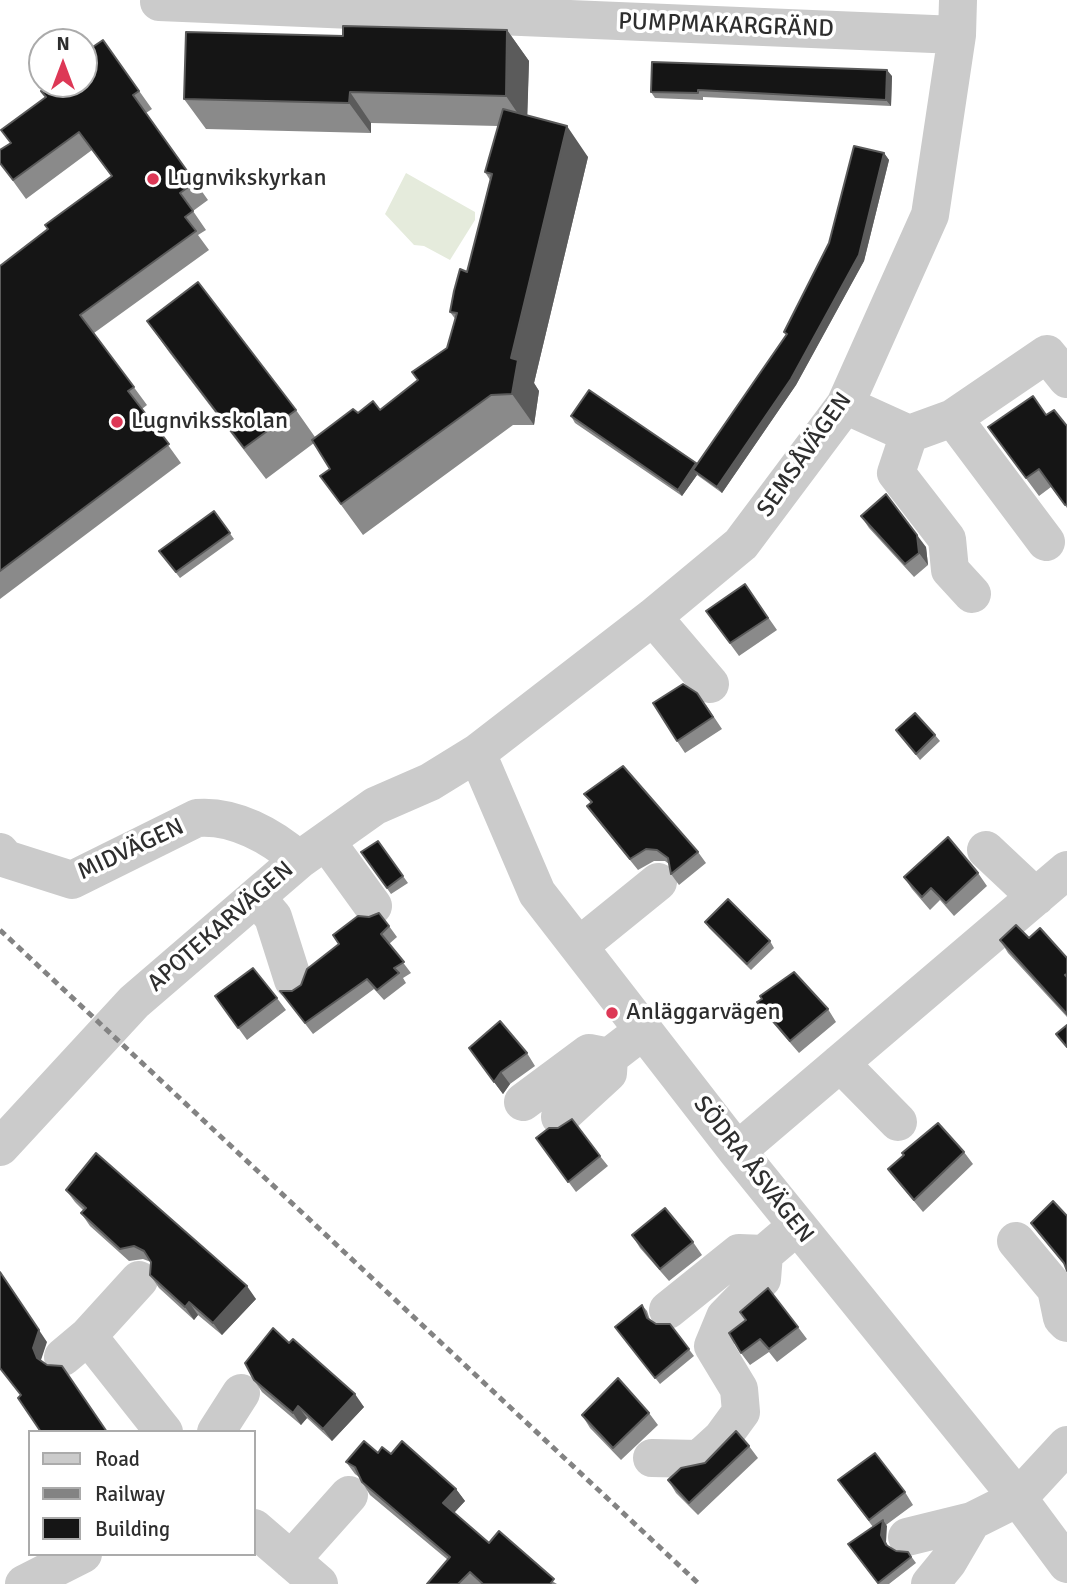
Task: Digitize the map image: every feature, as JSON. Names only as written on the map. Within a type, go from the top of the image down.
[{"type":"street","name":"PUMPMAKARGRÄND","points":[[159,2],[958,17]]},
{"type":"street","name":"SEMSÅVÄGEN","points":[[477,753],[653,617],[741,544],[845,405],[930,215],[958,17]]},
{"type":"street","points":[[845,405],[908,434],[953,418],[1047,354],[1067,379]]},
{"type":"street","points":[[953,418],[1046,542]]},
{"type":"street","points":[[908,434],[896,473],[947,539],[950,570],[972,594]]},
{"type":"street","points":[[653,617],[710,684]]},
{"type":"street","name":"APOTEKARVÄGEN","points":[[0,1147],[134,1002],[312,850],[375,806],[430,782],[477,753]]},
{"type":"street","name":"SÖDRA ÅSVÄGEN","points":[[477,753],[537,893],[737,1151],[1018,1498],[1067,1564]]},
{"type":"street","name":"MIDVÄGEN","points":[[0,852],[6,859],[72,880],[197,818],[214,817],[279,842],[312,850],[373,906]]},
{"type":"street","points":[[737,1151],[1058,881],[986,850]]},
{"type":"street","points":[[579,946],[658,882]]},
{"type":"street","points":[[256,897],[273,917],[293,980]]},
{"type":"street","points":[[523,1102],[589,1054],[609,1057],[644,1030]]},
{"type":"street","points":[[560,1117],[608,1073],[609,1057]]},
{"type":"street","points":[[840,1063],[898,1122]]},
{"type":"street","points":[[668,1310],[738,1253],[764,1254],[797,1226]]},
{"type":"street","points":[[1016,1241],[1056,1289],[1062,1318],[1067,1323]]},
{"type":"street","points":[[652,1458],[699,1458],[722,1438],[741,1412],[739,1389],[713,1346],[725,1317],[762,1279],[764,1254]]},
{"type":"street","points":[[139,1280],[75,1347],[162,1430]]},
{"type":"street","points":[[217,1430],[241,1393]]},
{"type":"street","points":[[907,1537],[972,1521],[1018,1498],[1067,1445]]},
{"type":"street","points":[[256,1530],[305,1572],[349,1495]]},
{"type":"street","points":[[930,1584],[948,1562],[972,1521]]},
{"type":"street","points":[[24,1584],[79,1556]]},
{"type":"green space","points":[[406,173],[475,212],[475,220],[450,260],[424,246],[414,245],[385,214]]},
{"type":"building","points":[[343,26],[507,30],[506,96],[350,92],[349,103],[184,99],[186,32],[343,36]]},
{"type":"building","points":[[103,40],[139,91],[133,95],[195,182],[180,193],[193,211],[185,217],[196,231],[80,315],[134,387],[128,391],[169,444],[0,571],[0,266],[48,229],[45,225],[112,176],[79,132],[13,180],[0,163],[0,150],[11,143],[1,130],[45,98],[98,98],[98,43]]},
{"type":"building","points":[[652,62],[887,70],[886,100],[698,90],[698,93],[651,92]]},
{"type":"building","points":[[503,109],[567,126],[511,358],[518,360],[512,394],[491,395],[341,504],[320,476],[330,469],[312,440],[353,409],[358,413],[373,401],[380,410],[418,380],[412,372],[447,348],[457,313],[450,312],[454,291],[460,269],[467,272],[492,174],[485,172]]},
{"type":"building","points":[[854,146],[884,153],[859,255],[791,379],[717,487],[693,470],[787,334],[784,332],[829,243]]},
{"type":"building","points":[[198,282],[296,410],[244,448],[147,321]]},
{"type":"building","points":[[589,390],[696,463],[678,490],[571,416]]},
{"type":"building","points":[[1033,396],[1046,415],[1054,410],[1067,426],[1065,505],[1039,469],[1026,478],[988,427]]},
{"type":"building","points":[[886,494],[917,535],[919,553],[905,564],[861,516]]},
{"type":"building","points":[[214,511],[230,533],[176,572],[159,551]]},
{"type":"building","points":[[745,584],[768,618],[730,643],[706,611]]},
{"type":"building","points":[[683,684],[697,693],[713,717],[677,741],[653,703]]},
{"type":"building","points":[[915,713],[935,735],[916,754],[896,730]]},
{"type":"building","points":[[623,766],[698,852],[671,874],[668,858],[657,850],[646,849],[630,859],[587,806],[592,802],[584,794]]},
{"type":"building","points":[[948,837],[978,873],[946,903],[931,888],[922,897],[904,877]]},
{"type":"building","points":[[378,841],[403,876],[387,888],[361,852]]},
{"type":"building","points":[[728,899],[770,941],[747,964],[705,922]]},
{"type":"building","points":[[379,913],[389,926],[381,934],[404,962],[394,968],[399,973],[377,990],[367,979],[305,1023],[280,991],[292,991],[301,985],[307,969],[339,944],[333,935],[358,916],[369,917]]},
{"type":"building","points":[[1016,925],[1029,938],[1040,928],[1067,958],[1067,1014],[1000,940]]},
{"type":"building","points":[[253,968],[277,998],[238,1028],[215,996]]},
{"type":"building","points":[[794,972],[828,1009],[790,1041],[757,1002],[762,999],[760,996]]},
{"type":"building","points":[[500,1021],[527,1053],[501,1072],[494,1082],[469,1048]]},
{"type":"building","points":[[1067,1025],[1067,1047],[1056,1034]]},
{"type":"building","points":[[572,1119],[600,1156],[568,1182],[536,1138],[549,1128],[558,1128]]},
{"type":"building","points":[[938,1123],[964,1152],[914,1200],[888,1169],[904,1155],[902,1153]]},
{"type":"building","points":[[96,1153],[247,1286],[213,1323],[189,1302],[185,1307],[150,1275],[151,1262],[144,1251],[134,1246],[120,1249],[81,1213],[86,1208],[66,1190]]},
{"type":"building","points":[[1053,1201],[1067,1216],[1067,1271],[1064,1263],[1031,1223]]},
{"type":"building","points":[[665,1208],[693,1242],[660,1269],[632,1235]]},
{"type":"building","points":[[0,1272],[39,1330],[33,1348],[37,1358],[47,1365],[62,1366],[106,1430],[40,1430],[18,1398],[21,1395],[0,1368]]},
{"type":"building","points":[[768,1288],[798,1327],[769,1349],[760,1339],[741,1353],[729,1333],[746,1320],[740,1312]]},
{"type":"building","points":[[642,1305],[647,1318],[656,1324],[670,1324],[689,1349],[655,1378],[615,1327]]},
{"type":"building","points":[[273,1328],[289,1343],[293,1339],[355,1394],[323,1429],[298,1406],[293,1413],[254,1380],[245,1363]]},
{"type":"building","points":[[618,1378],[649,1413],[613,1448],[582,1415]]},
{"type":"building","points":[[736,1431],[749,1446],[689,1503],[668,1480],[681,1468],[705,1463]]},
{"type":"building","points":[[364,1441],[378,1453],[382,1447],[391,1454],[402,1441],[456,1489],[443,1503],[489,1543],[499,1531],[554,1579],[550,1584],[483,1584],[470,1572],[458,1584],[427,1584],[450,1557],[362,1482],[355,1467],[346,1462]]},
{"type":"building","points":[[875,1453],[905,1492],[869,1520],[838,1480]]},
{"type":"building","points":[[883,1520],[881,1535],[886,1545],[896,1551],[908,1552],[911,1557],[878,1583],[848,1544]]},
{"type":"railway","points":[[0,930],[699,1584]]},
{"type":"place","name":"Lugnvikskyrkan","points":[[153,179]]},
{"type":"place","name":"Lugnviksskolan","points":[[117,422]]},
{"type":"place","name":"Anläggarvägen","points":[[612,1013]]}]
